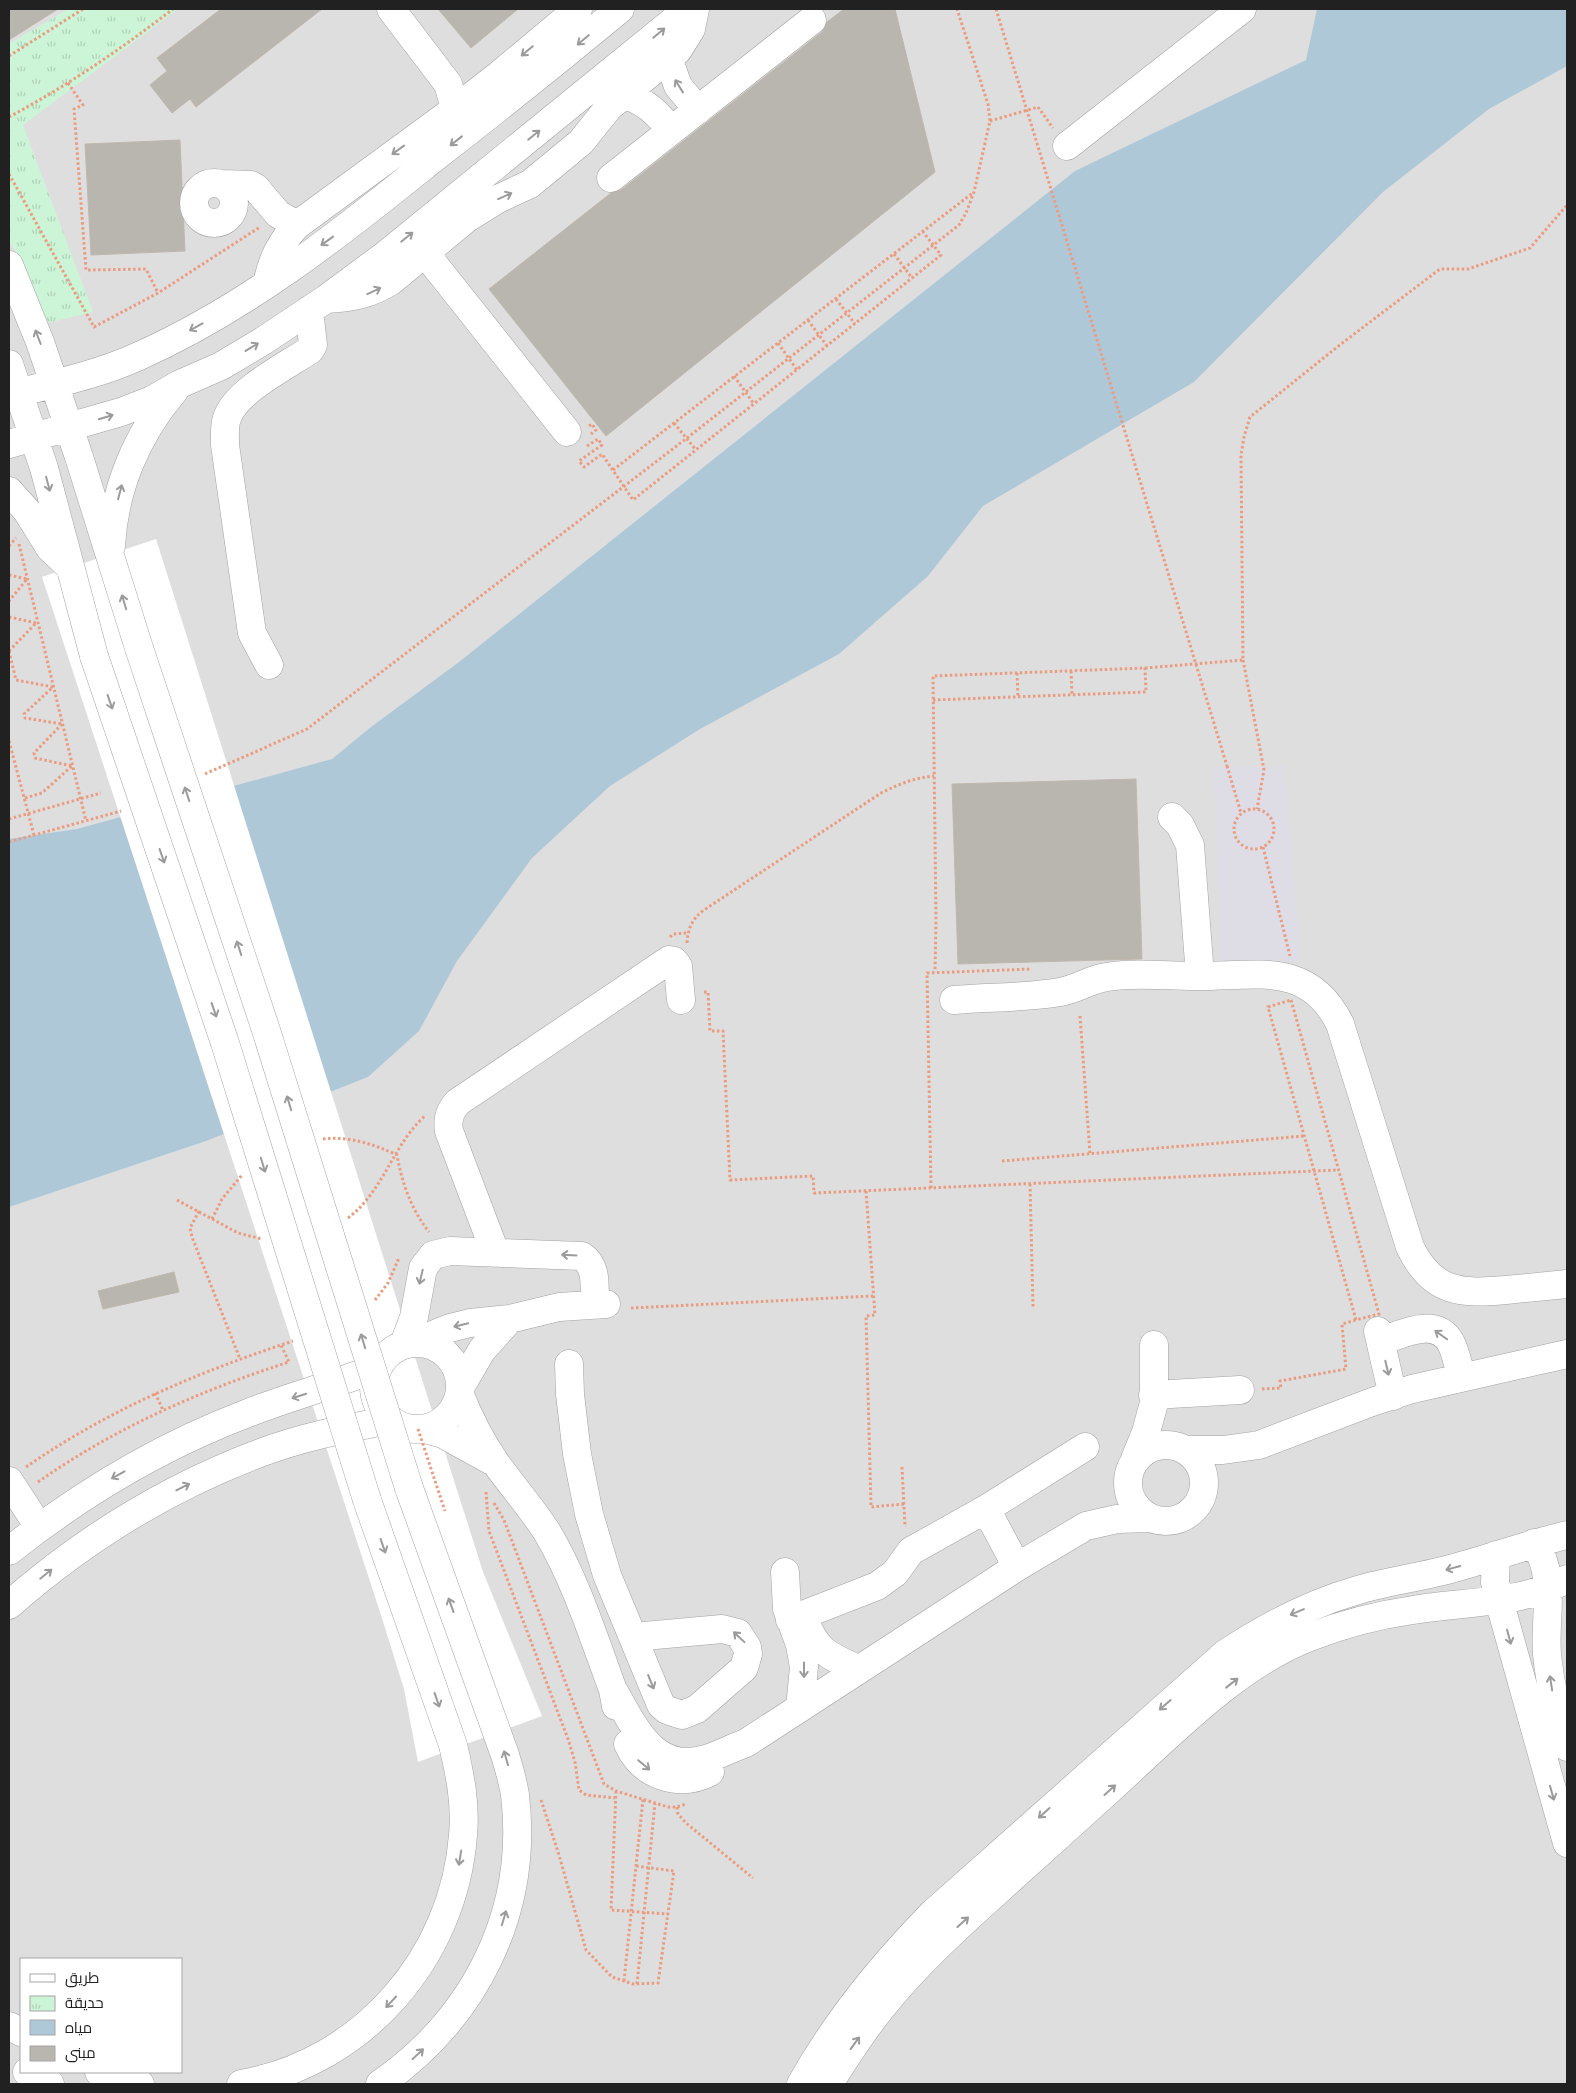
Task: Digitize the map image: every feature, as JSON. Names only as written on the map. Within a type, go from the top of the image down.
[{"type":"street","points":[[391,9],[448,84],[452,92],[454,110]]},
{"type":"street","points":[[405,9],[454,68],[482,88]]},
{"type":"street","points":[[267,284],[272,263],[288,235],[454,110],[578,9]]},
{"type":"street","points":[[14,394],[107,369],[138,357],[205,322],[267,284],[358,219],[570,51],[620,9]]},
{"type":"street","points":[[21,440],[69,428],[152,400],[180,384],[221,366],[263,341],[384,256],[688,9]]},
{"type":"street","points":[[317,304],[353,298],[378,289],[482,208],[523,188],[544,173],[581,142],[609,108],[678,50],[689,34],[695,9]]},
{"type":"street","points":[[1067,146],[1242,9]]},
{"type":"street","points":[[611,178],[812,20]]},
{"type":"street","points":[[668,58],[678,86],[698,110]]},
{"type":"street","points":[[625,95],[639,100],[652,108],[671,131]]},
{"type":"street","points":[[266,213],[256,188],[251,185],[221,184],[228,188],[232,195],[233,210],[229,218],[248,212],[278,214],[288,235]]},
{"type":"street","points":[[425,253],[580,439]]},
{"type":"street","points":[[9,265],[40,342],[69,428],[139,648],[266,1030],[409,1488],[505,1755],[515,1794],[516,1849],[514,1876],[504,1921],[491,1956],[461,2006],[436,2036],[402,2069],[380,2084]]},
{"type":"street","points":[[269,665],[252,633],[225,445],[225,426],[231,408],[243,394],[310,350],[313,345],[317,304]]},
{"type":"street","points":[[9,364],[21,440],[44,468],[94,656],[225,1043],[367,1500],[450,1736],[463,1795],[463,1835],[456,1882],[441,1927],[430,1950],[412,1977],[385,2009],[346,2042],[323,2055],[276,2076],[242,2084]]},
{"type":"street","points":[[110,557],[112,527],[125,475],[148,426],[180,384]]},
{"type":"street","points":[[9,491],[27,511],[50,548],[71,568]]},
{"type":"street","points":[[1172,817],[1180,825],[1190,845],[1200,976]]},
{"type":"street","points":[[495,1252],[449,1131],[448,1118],[454,1107],[458,1102],[669,960],[674,961],[678,966],[681,1000]]},
{"type":"street","points":[[954,1000],[1063,992],[1107,977],[1272,974],[1296,980],[1312,989],[1327,1002],[1340,1024],[1410,1248],[1423,1269],[1442,1284],[1467,1292],[1567,1284]]},
{"type":"street","points":[[409,1343],[420,1275],[427,1261],[441,1252],[495,1252],[582,1256],[588,1260],[594,1270],[611,1305],[549,1308],[510,1319],[470,1323],[409,1343],[389,1353],[378,1367],[373,1385],[377,1404],[389,1420],[412,1430],[425,1429],[448,1417],[455,1406],[460,1390],[482,1350],[510,1319]]},
{"type":"street","points":[[1393,1396],[1371,1331],[1421,1328],[1435,1330],[1452,1344],[1462,1377]]},
{"type":"street","points":[[409,1343],[427,1344],[440,1350],[451,1359],[458,1371],[460,1390],[476,1430],[496,1463],[532,1509],[565,1566],[613,1690],[618,1718],[631,1750],[638,1760],[657,1774],[680,1780],[704,1776],[726,1762],[746,1743],[858,1669],[1017,1567],[1086,1526],[1109,1500],[1132,1466],[1151,1447],[1171,1445],[1183,1449],[1223,1450],[1259,1446],[1393,1396],[1462,1377],[1567,1354]]},
{"type":"street","points":[[1150,1518],[1140,1512],[1133,1504],[1127,1483],[1146,1432],[1154,1399],[1154,1345]]},
{"type":"street","points":[[569,1364],[570,1394],[577,1454],[600,1552],[633,1637]]},
{"type":"street","points":[[9,1551],[39,1527],[111,1479],[197,1434],[249,1412],[324,1388],[378,1367]]},
{"type":"street","points":[[1154,1399],[1240,1390]]},
{"type":"street","points":[[1154,1399],[1161,1422],[1183,1449],[1200,1465],[1204,1484],[1203,1494]]},
{"type":"street","points":[[9,1605],[52,1568],[85,1544],[153,1502],[188,1484],[261,1452],[324,1433],[389,1420]]},
{"type":"street","points":[[425,1429],[449,1437],[496,1463]]},
{"type":"street","points":[[1086,1526],[1117,1519],[1150,1518],[1172,1521],[1182,1518],[1191,1512],[1203,1494],[1229,1467],[1259,1446]]},
{"type":"street","points":[[796,1618],[877,1586],[895,1573],[906,1557],[918,1547],[986,1509],[1085,1447]]},
{"type":"street","points":[[16,1482],[39,1527]]},
{"type":"street","points":[[986,1509],[1017,1567]]},
{"type":"street","points":[[801,2084],[840,2022],[896,1950],[933,1913],[1225,1654],[1288,1616],[1323,1601],[1358,1590],[1455,1568],[1534,1543],[1567,1535]]},
{"type":"street","points":[[1534,1543],[1557,1584],[1547,1653],[1562,1713],[1567,1747]]},
{"type":"street","points":[[565,1566],[600,1552]]},
{"type":"street","points":[[1496,1555],[1495,1582],[1499,1600],[1567,1843]]},
{"type":"street","points":[[790,1572],[785,1596],[796,1618],[823,1651],[858,1669]]},
{"type":"street","points":[[829,2084],[850,2049],[882,2007],[954,1931],[1175,1731],[1244,1673],[1274,1654],[1306,1638],[1341,1626],[1413,1610],[1522,1596],[1557,1584]]},
{"type":"street","points":[[796,1618],[804,1667],[800,1708]]},
{"type":"street","points":[[9,2062],[20,2068]]},
{"type":"street","points":[[29,2073],[50,2084]]},
{"type":"street","points":[[102,2073],[140,2084]]},
{"type":"path","points":[[9,56],[83,9]]},
{"type":"path","points":[[9,117],[68,83],[112,54],[173,9]]},
{"type":"path","points":[[200,776],[307,729],[687,438],[959,225],[974,192],[990,121],[988,104],[956,9]]},
{"type":"path","points":[[996,9],[1242,813]]},
{"type":"path","points":[[68,83],[83,105],[74,109],[86,270],[146,268],[158,293]]},
{"type":"path","points":[[990,121],[1038,107]]},
{"type":"path","points":[[9,174],[94,327],[158,293],[230,248],[266,213]]},
{"type":"path","points":[[613,470],[974,192]]},
{"type":"path","points":[[1257,809],[1264,770],[1243,660],[1241,455],[1250,417],[1341,344],[1440,269],[1468,269],[1530,248],[1567,205]]},
{"type":"path","points":[[580,439],[596,430],[592,424],[572,438],[580,439],[598,439],[602,445],[579,461],[584,468],[602,454],[633,500],[941,255],[923,232]]},
{"type":"path","points":[[894,254],[912,278]]},
{"type":"path","points":[[836,299],[855,324]]},
{"type":"path","points":[[808,320],[826,346]]},
{"type":"path","points":[[778,343],[797,370]]},
{"type":"path","points":[[734,376],[754,404]]},
{"type":"path","points":[[674,422],[696,450]]},
{"type":"path","points":[[15,530],[86,821]]},
{"type":"path","points":[[9,546],[17,537]]},
{"type":"path","points":[[9,575],[27,579]]},
{"type":"path","points":[[9,601],[27,579]]},
{"type":"path","points":[[9,617],[37,623]]},
{"type":"path","points":[[37,623],[9,651],[16,680],[53,687]]},
{"type":"path","points":[[934,972],[936,920],[933,676],[1145,668],[1243,660]]},
{"type":"path","points":[[933,700],[1146,692],[1145,668]]},
{"type":"path","points":[[1071,671],[1072,694]]},
{"type":"path","points":[[1017,673],[1018,697]]},
{"type":"path","points":[[53,687],[24,714],[25,718],[62,724]]},
{"type":"path","points":[[62,724],[34,753],[35,758],[72,766]]},
{"type":"path","points":[[9,741],[34,835]]},
{"type":"path","points":[[25,798],[42,794],[72,766]]},
{"type":"path","points":[[687,950],[690,927],[693,920],[704,910],[881,793],[899,783],[916,778],[934,776]]},
{"type":"path","points":[[9,819],[101,794]]},
{"type":"path","points":[[1249,809],[1257,809],[1265,812],[1271,818],[1274,826],[1273,835],[1270,842],[1263,847],[1246,848],[1234,836],[1236,819],[1249,809]]},
{"type":"path","points":[[9,842],[123,810]]},
{"type":"path","points":[[1263,847],[1296,980]]},
{"type":"path","points":[[931,1188],[927,973],[1032,969]]},
{"type":"path","points":[[708,992],[710,1031],[723,1031],[730,1180],[813,1176],[814,1194],[1338,1170]]},
{"type":"path","points":[[1291,1000],[1378,1314],[1371,1331],[1314,1171],[1268,1006],[1291,1000]]},
{"type":"path","points":[[1080,1016],[1090,1154]]},
{"type":"path","points":[[1002,1161],[1304,1136]]},
{"type":"path","points":[[397,1155],[405,1189],[412,1205],[430,1232],[422,1237]]},
{"type":"path","points":[[1030,1184],[1033,1306]]},
{"type":"path","points":[[866,1191],[875,1315],[866,1316],[871,1507],[904,1504]]},
{"type":"path","points":[[199,1212],[190,1228],[192,1237],[240,1359]]},
{"type":"path","points":[[373,1302],[388,1283],[403,1252]]},
{"type":"path","points":[[611,1305],[874,1296]]},
{"type":"path","points":[[1240,1390],[1281,1388],[1280,1382],[1346,1369],[1342,1324],[1371,1331]]},
{"type":"path","points":[[16,1482],[79,1433],[154,1393],[240,1359],[300,1339]]},
{"type":"path","points":[[16,1482],[91,1448],[163,1410],[207,1390],[288,1362],[281,1345]]},
{"type":"path","points":[[154,1393],[163,1410]]},
{"type":"path","points":[[902,1466],[906,1557]]},
{"type":"path","points":[[435,1481],[448,1518]]},
{"type":"path","points":[[486,1492],[489,1531],[568,1739],[575,1762],[578,1790],[586,1795],[615,1798]]},
{"type":"path","points":[[616,1791],[611,1910],[668,1914]]},
{"type":"path","points":[[540,1799],[559,1855],[586,1950],[612,1977],[637,1984],[658,1983],[674,1872],[636,1866]]},
{"type":"path","points":[[624,1981],[643,1799]]},
{"type":"path","points":[[637,1984],[656,1803]]},
{"type":"path","points":[[677,1808],[678,1814],[686,1823],[753,1878]]},
{"type":"shaded area","points":[[9,9],[1567,9],[1567,2084],[9,2084]]},
{"type":"shaded area","points":[[1284,766],[1301,961],[1221,965],[1214,767]]},
{"type":"green space","points":[[68,9],[178,9],[23,125],[93,312],[47,323],[16,252],[9,241],[9,44]]},
{"type":"water","points":[[1317,9],[1567,9],[1567,66],[1489,109],[1383,192],[1194,382],[983,506],[928,576],[839,654],[700,729],[610,786],[532,858],[457,961],[419,1031],[368,1077],[206,1141],[9,1207],[9,839],[77,829],[332,759],[371,727],[459,662],[1075,171],[1306,60]]},
{"type":"pier","points":[[156,539],[483,1572],[542,1716],[418,1762],[404,1689],[380,1612],[42,577]]},
{"type":"building","points":[[9,9],[58,9],[9,40]]},
{"type":"building","points":[[221,9],[322,9],[196,107],[190,99],[172,113],[150,85],[167,71],[157,58]]},
{"type":"building","points":[[438,9],[518,9],[471,48]]},
{"type":"building","points":[[844,9],[895,9],[935,172],[606,436],[489,289],[611,193],[621,190],[822,32],[827,22]]},
{"type":"building","points":[[180,140],[185,251],[91,255],[85,144]]},
{"type":"building","points":[[1136,779],[1142,959],[958,964],[952,784]]},
{"type":"building","points":[[174,1272],[179,1292],[103,1309],[98,1291]]}]
